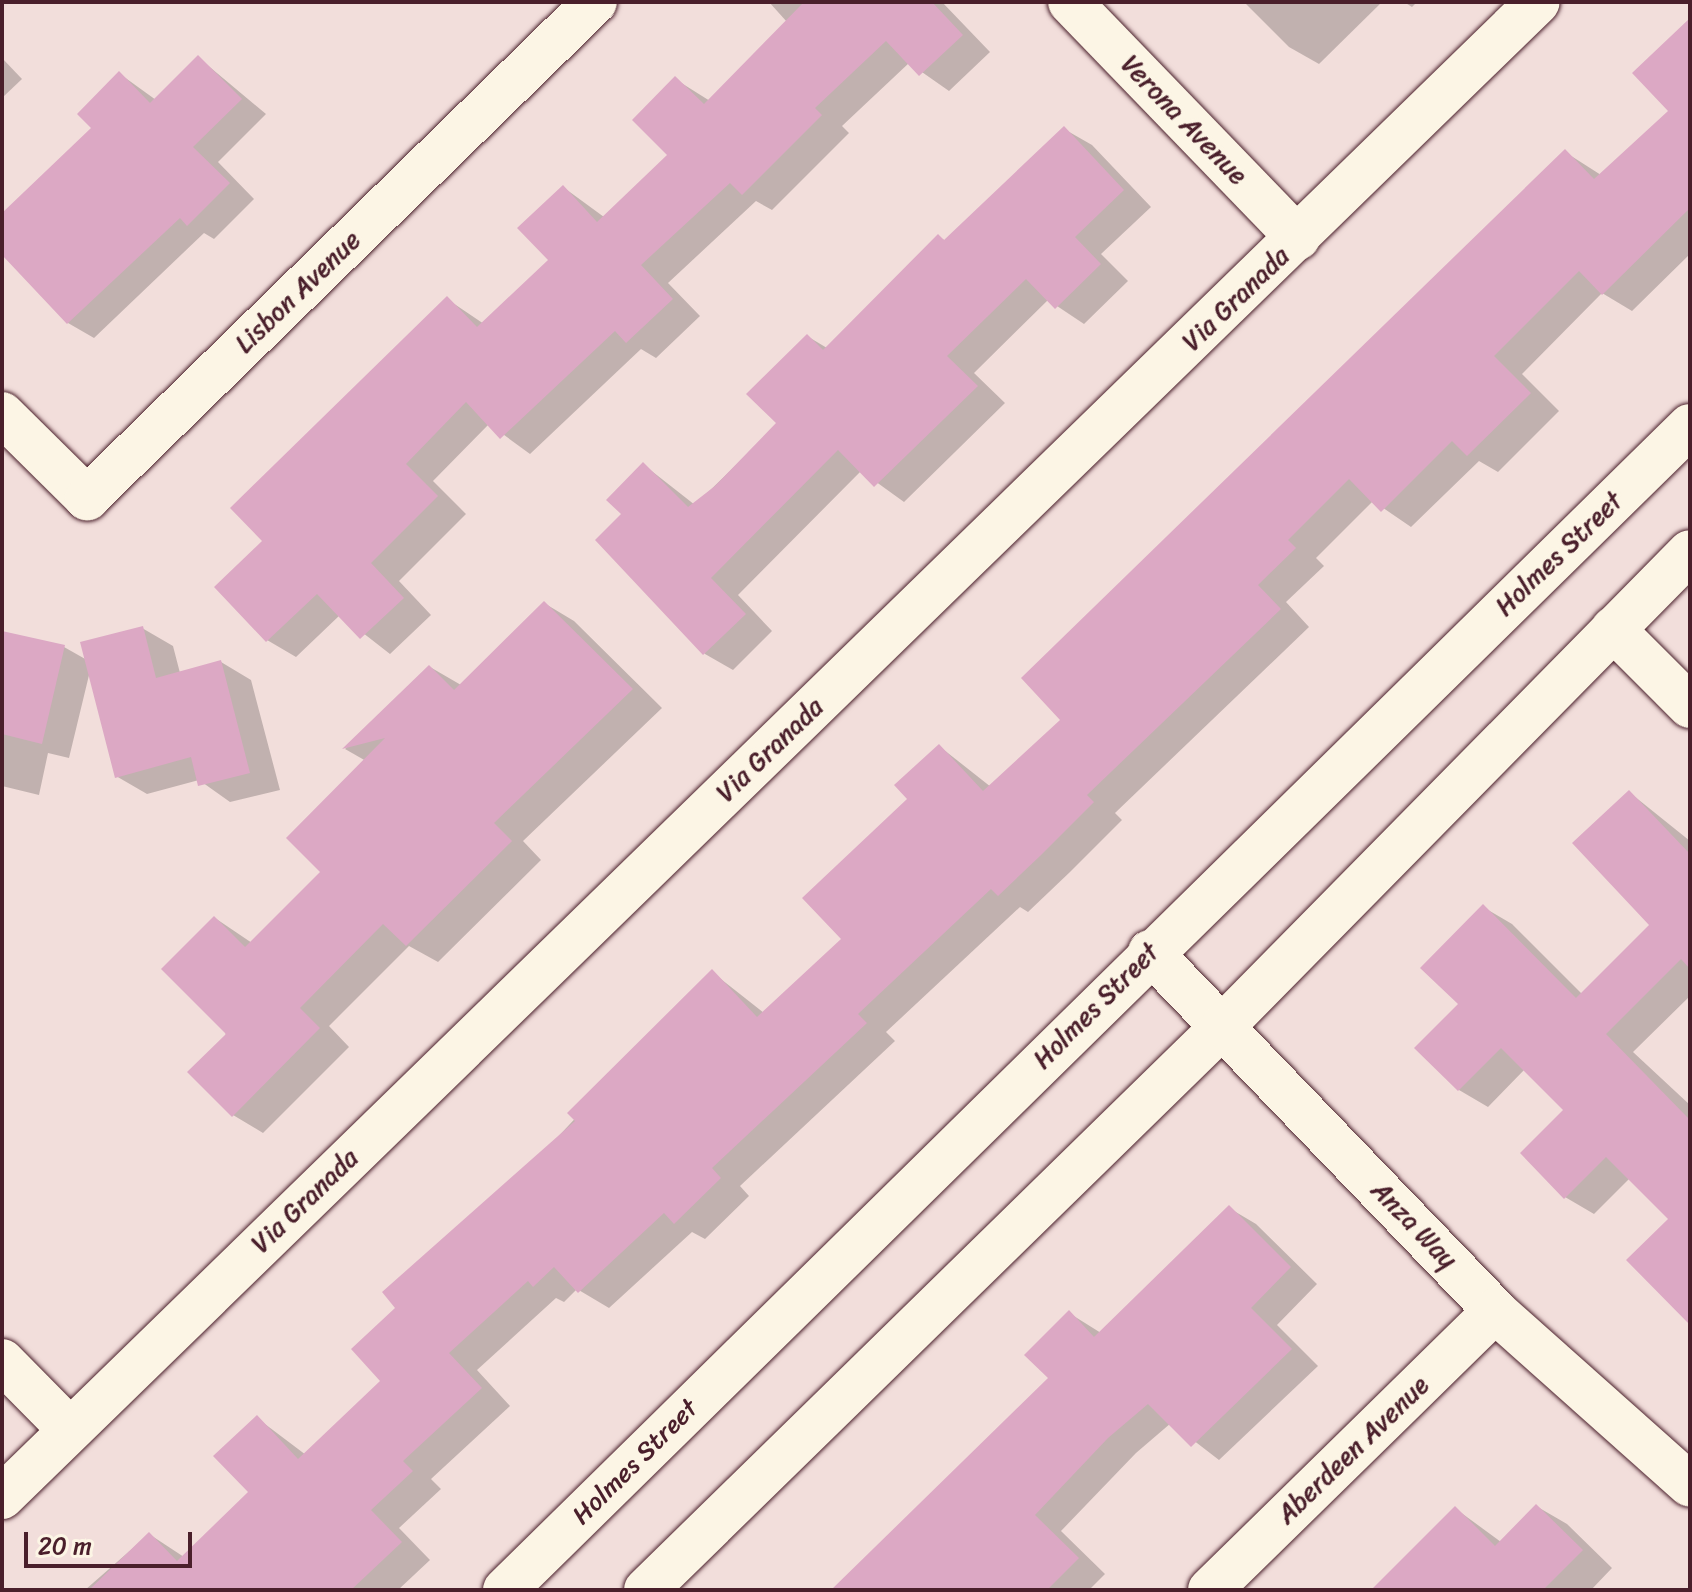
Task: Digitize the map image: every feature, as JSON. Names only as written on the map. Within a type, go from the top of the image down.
[{"type":"street","name":"Lisbon Avenue","points":[[2,414],[87,498],[595,2]]},
{"type":"street","name":"Verona Avenue","points":[[1070,2],[1298,238]]},
{"type":"street","name":"Via Granada","points":[[2,1497],[1538,2]]},
{"type":"street","name":"Holmes Street","points":[[505,1590],[1150,952],[1690,426]]},
{"type":"street","points":[[646,1590],[1223,1026],[1690,552]]},
{"type":"street","points":[[1613,629],[1690,706]]},
{"type":"street","name":"Anza Way","points":[[1150,952],[1495,1311],[1690,1485]]},
{"type":"street","name":"Aberdeen Avenue","points":[[1210,1590],[1495,1311]]},
{"type":"street","points":[[2,1361],[70,1430]]},
{"type":"building","points":[[804,2],[932,2],[963,35],[919,76],[886,41],[815,108],[822,115],[742,195],[730,183],[641,265],[673,299],[626,343],[615,331],[500,439],[466,402],[406,464],[438,496],[371,563],[404,598],[360,639],[317,594],[266,642],[214,587],[262,541],[230,508],[447,296],[477,327],[548,260],[517,228],[563,185],[597,222],[667,155],[632,120],[675,76],[704,104]]},
{"type":"building","points":[[1690,18],[1690,208],[1602,295],[1579,271],[1494,356],[1531,393],[1467,456],[1452,441],[1381,512],[1349,479],[1288,540],[1296,548],[1258,585],[1281,609],[1087,795],[1094,802],[1040,856],[998,896],[991,889],[858,1014],[867,1023],[712,1168],[721,1178],[674,1224],[664,1213],[578,1293],[554,1267],[533,1287],[528,1281],[449,1353],[482,1388],[403,1461],[413,1471],[371,1510],[402,1542],[351,1590],[89,1590],[149,1532],[177,1561],[248,1492],[213,1456],[257,1415],[298,1459],[380,1381],[351,1349],[395,1308],[382,1292],[575,1121],[567,1113],[712,969],[757,1017],[841,939],[802,898],[907,799],[894,785],[939,744],[983,791],[1060,720],[1021,678],[1565,149],[1594,179],[1668,111],[1632,73]]},
{"type":"building","points":[[198,55],[242,99],[193,147],[230,183],[187,226],[180,218],[67,324],[2,255],[2,213],[91,128],[77,114],[119,71],[150,103]]},
{"type":"building","points":[[1064,126],[1124,190],[1075,237],[1101,264],[1055,309],[1026,279],[947,356],[978,386],[874,487],[838,450],[711,578],[746,614],[703,655],[595,540],[621,514],[606,500],[643,462],[688,507],[715,486],[776,423],[746,394],[807,334],[823,350],[938,234],[944,240]]},
{"type":"building","points":[[544,601],[633,689],[494,823],[512,841],[406,946],[383,924],[300,1008],[320,1028],[232,1117],[187,1072],[226,1034],[161,969],[214,916],[245,947],[320,872],[286,838],[385,738],[342,749],[429,665],[454,690]]},
{"type":"building","points":[[143,626],[156,678],[221,660],[250,773],[198,786],[191,757],[115,778],[80,642]]},
{"type":"building","points":[[2,631],[65,645],[42,744],[2,734]]},
{"type":"building","points":[[1629,790],[1690,854],[1690,969],[1681,959],[1606,1034],[1690,1120],[1690,1325],[1626,1260],[1668,1219],[1606,1157],[1564,1199],[1520,1153],[1563,1110],[1501,1048],[1458,1091],[1414,1048],[1458,1004],[1420,968],[1483,904],[1576,998],[1649,925],[1572,843]]},
{"type":"building","points":[[1229,1205],[1291,1267],[1251,1308],[1292,1349],[1191,1447],[1148,1404],[1108,1438],[1035,1515],[1079,1558],[1047,1590],[831,1590],[1048,1378],[1024,1355],[1069,1310],[1094,1337]]},
{"type":"building","points":[[1536,1504],[1583,1550],[1543,1590],[1371,1590],[1455,1506],[1495,1546]]}]
